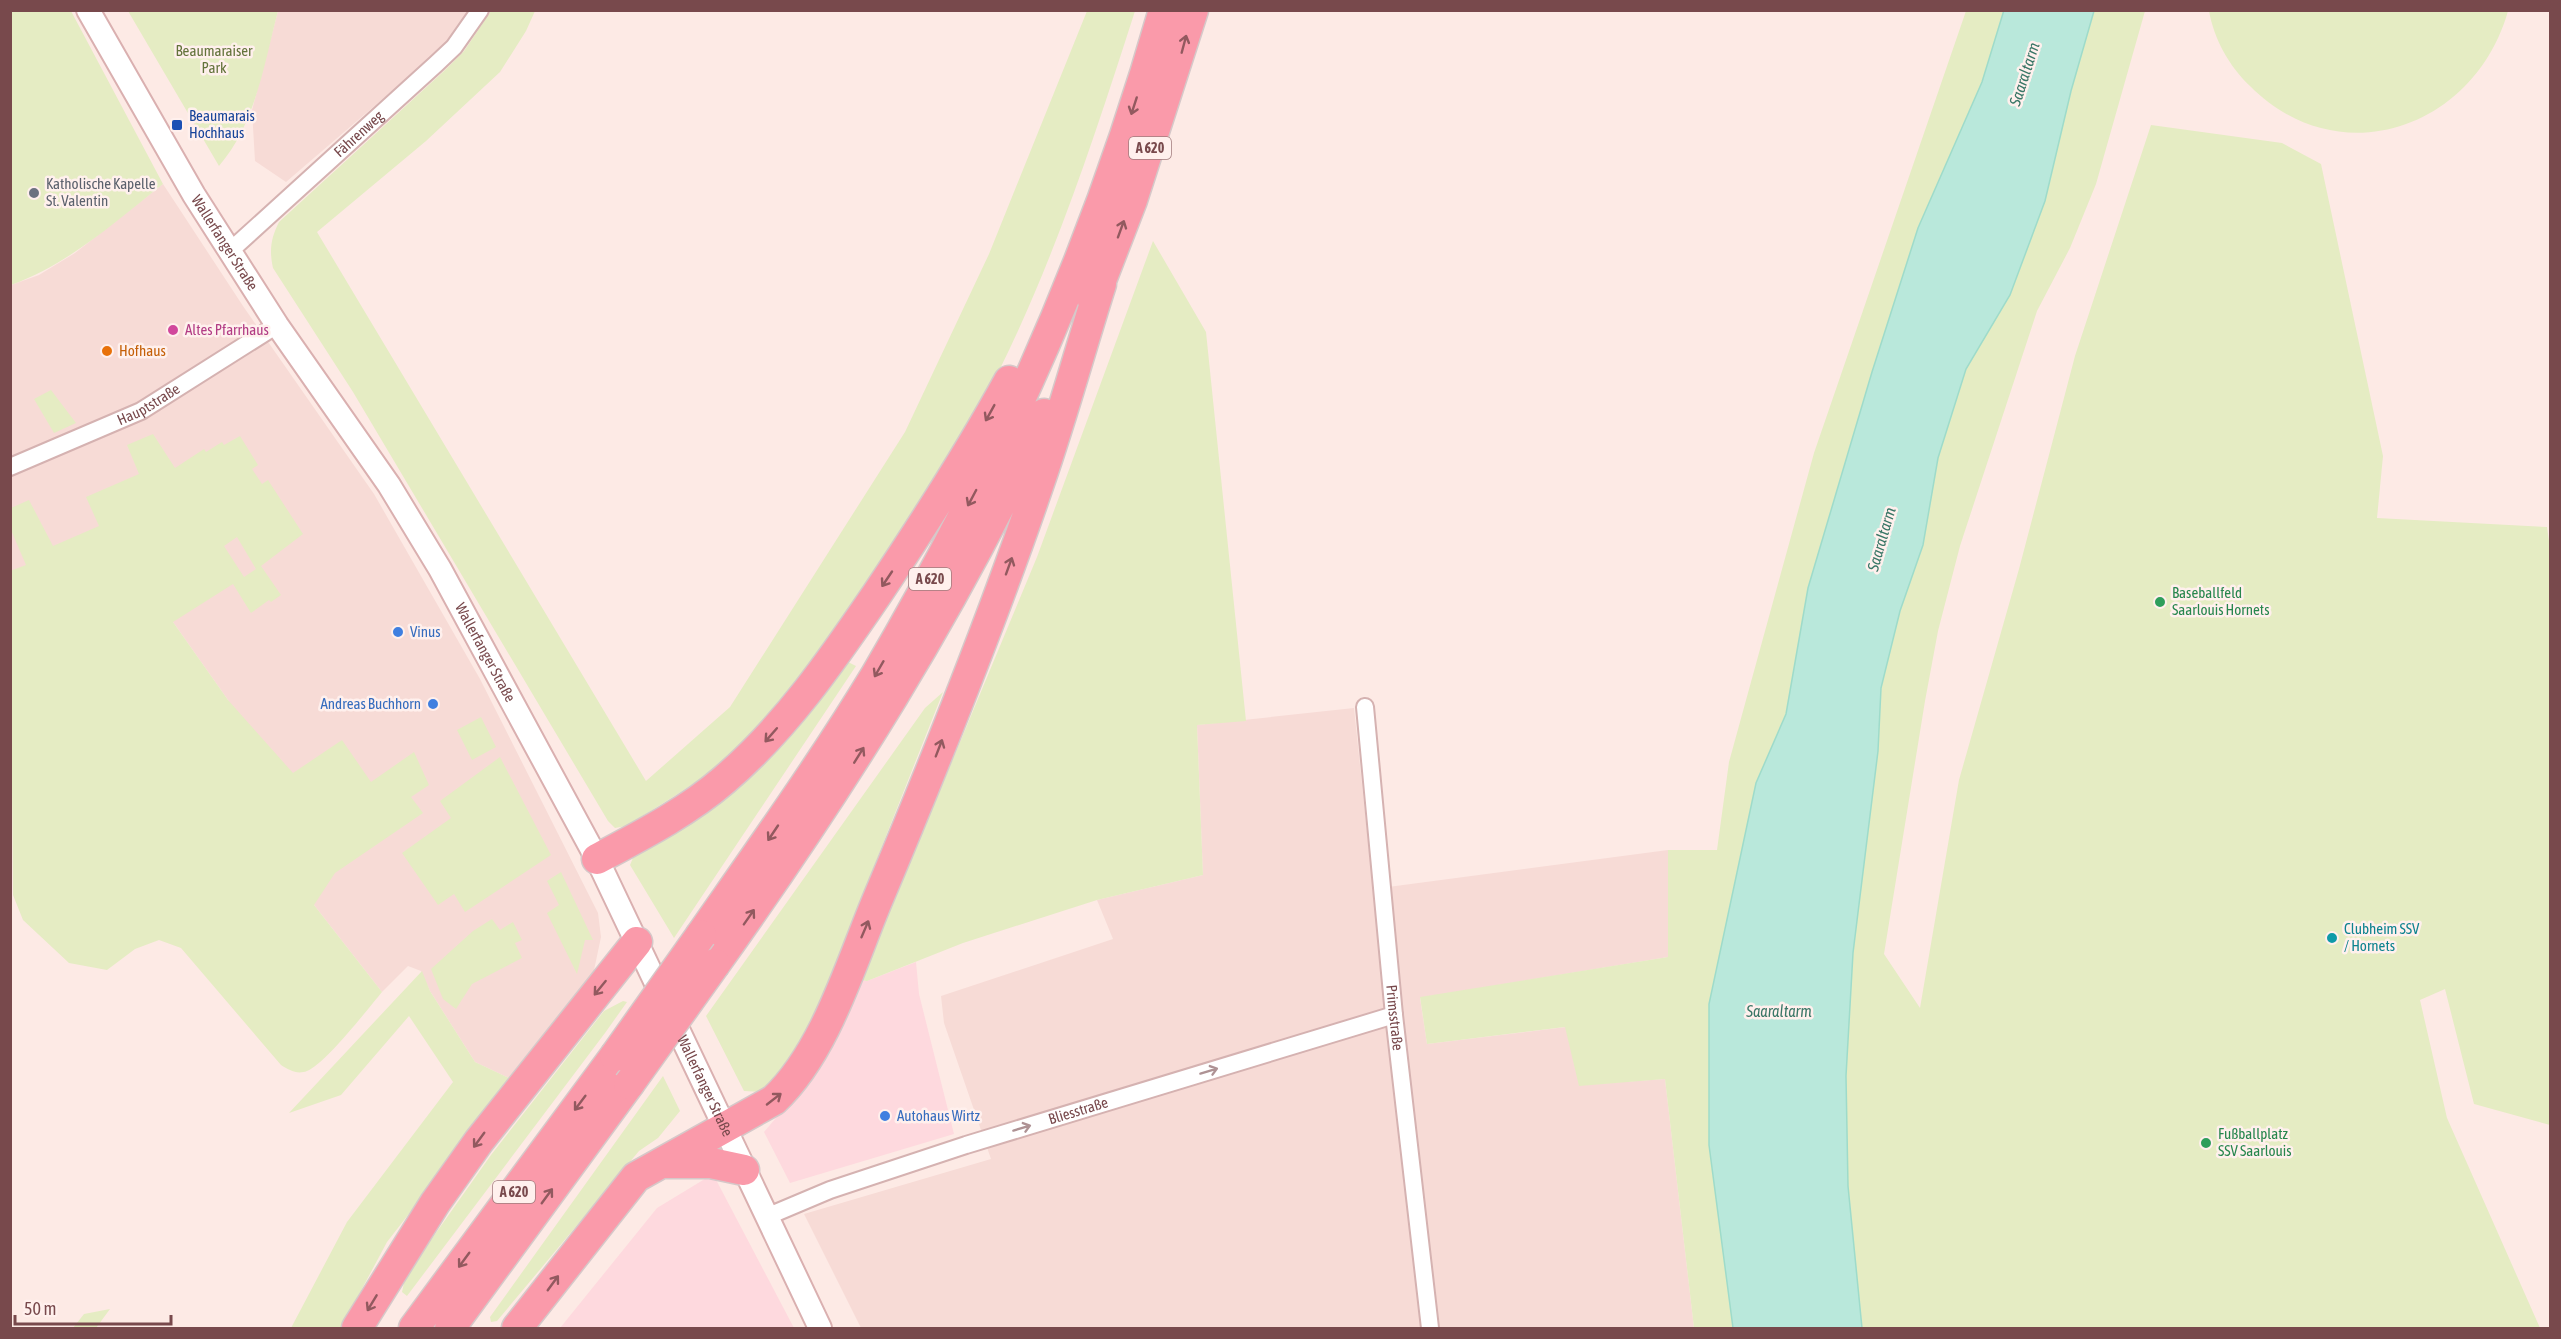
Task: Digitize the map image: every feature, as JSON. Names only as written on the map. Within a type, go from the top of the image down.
[{"type":"highway","name":"A 620","points":[[414,1329],[615,1056],[701,934],[834,741],[913,610],[983,477],[1076,273],[1105,194],[1164,10]]},
{"type":"highway","name":"A 620","points":[[450,1329],[715,964],[847,773],[938,622],[1010,488],[1101,284],[1155,133],[1193,10]]},
{"type":"highway","points":[[597,859],[684,808],[722,782],[757,751],[795,708],[844,643],[952,482],[1008,382],[1105,194]]},
{"type":"highway","points":[[517,1329],[636,1177],[774,1101],[792,1083],[828,1019],[906,833],[992,613],[1040,482],[1101,284]]},
{"type":"highway","points":[[357,1329],[435,1203],[478,1141],[638,942]]},
{"type":"highway","points":[[653,1166],[687,1161],[744,1170]]},
{"type":"main road","name":"Wallerfanger Straße","points":[[88,10],[194,195],[277,325],[370,456],[440,569],[597,859],[820,1329]]},
{"type":"street","name":"Fährenweg","points":[[230,251],[454,47],[480,10]]},
{"type":"street","name":"Hauptstraße","points":[[10,467],[141,411],[277,325]]},
{"type":"street","name":"Primsstraße","points":[[1365,707],[1394,1015],[1430,1329]]},
{"type":"street","name":"Bliesstraße","points":[[766,1217],[830,1190],[966,1145],[1394,1015]]},
{"type":"shaded area","points":[[278,11],[472,11],[443,47],[286,182],[255,161],[252,110]]},
{"type":"shaded area","points":[[163,184],[243,306],[374,494],[480,679],[598,913],[601,937],[593,975],[513,1080],[475,1062],[430,991],[421,971],[408,966],[382,992],[314,905],[228,700],[173,622],[11,606],[11,285],[39,275],[75,253]]},
{"type":"shaded area","points":[[1354,708],[1373,889],[1668,850],[1668,957],[1420,998],[1427,1044],[1566,1027],[1580,1085],[1665,1079],[1694,1328],[861,1328],[804,1214],[991,1159],[944,1023],[941,996],[1113,939],[1097,900],[1203,875],[1197,725]]},
{"type":"shaded area","points":[[916,962],[919,994],[954,1134],[790,1183],[764,1132],[781,1112],[861,980],[867,981]]},
{"type":"shaded area","points":[[713,1174],[794,1328],[560,1328],[657,1208]]},
{"type":"green space","points":[[11,10],[71,11],[163,184],[72,254],[11,285]]},
{"type":"green space","points":[[2209,10],[2508,11],[2491,52],[2466,85],[2435,110],[2400,126],[2362,133],[2323,129],[2285,113],[2250,86],[2235,70],[2224,52],[2211,21]]},
{"type":"green space","name":"Beaumaraiser Park","points":[[128,11],[278,11],[263,72],[250,112],[232,149],[219,166]]},
{"type":"green space","points":[[491,11],[535,11],[526,31],[500,72],[426,141],[317,232],[646,781],[730,707],[905,432],[989,254],[1087,11],[1135,11],[1085,162],[1048,261],[981,406],[939,479],[822,653],[767,722],[737,751],[706,775],[626,826],[615,828],[608,821],[353,392],[273,268],[272,262],[272,244],[279,222],[444,71],[464,51]]},
{"type":"green space","points":[[1966,11],[2004,11],[1982,82],[1918,228],[1872,372],[1808,588],[1786,714],[1756,783],[1709,1004],[1709,1145],[1733,1328],[1694,1328],[1665,1079],[1579,1086],[1565,1027],[1427,1044],[1420,997],[1668,957],[1668,850],[1717,850],[1729,762],[1814,453]]},
{"type":"green space","points":[[2094,11],[2145,11],[2096,184],[2070,248],[2037,311],[1960,546],[1938,631],[1884,954],[1920,1008],[1959,780],[2019,569],[2075,356],[2151,125],[2282,143],[2321,164],[2383,456],[2377,518],[2547,527],[2550,548],[2550,1125],[2474,1104],[2445,989],[2420,1000],[2447,1118],[2540,1328],[1862,1328],[1848,1186],[1846,1076],[1853,953],[1878,751],[1881,688],[1900,611],[1923,545],[1938,458],[1966,369],[2010,295]]},
{"type":"green space","points":[[1153,241],[1206,332],[1246,721],[1197,725],[1203,875],[1097,900],[963,943],[867,981],[861,980],[1037,557]]},
{"type":"green space","points":[[51,390],[76,423],[54,433],[34,399]]},
{"type":"green space","points":[[153,434],[175,468],[204,449],[206,452],[222,442],[224,445],[240,436],[258,465],[252,469],[262,484],[268,480],[303,534],[261,566],[281,595],[271,602],[269,600],[251,613],[233,584],[173,622],[228,700],[293,773],[342,740],[371,782],[414,752],[429,785],[411,797],[423,813],[335,873],[314,905],[382,992],[335,1048],[315,1067],[307,1071],[293,1071],[281,1065],[181,948],[159,940],[135,949],[107,970],[69,963],[23,920],[13,895],[10,571],[26,565],[11,530],[11,508],[29,500],[53,546],[99,526],[86,497],[139,474],[127,445]],"holes":[[[237,537],[256,569],[244,577],[224,546]]]},
{"type":"green space","points":[[846,661],[856,666],[674,938],[630,865],[635,853]]},
{"type":"green space","points":[[943,692],[818,1008],[784,1071],[762,1092],[744,1091],[706,1016],[925,708]]},
{"type":"green space","points":[[481,717],[496,747],[472,760],[457,730]]},
{"type":"green space","points":[[500,757],[551,855],[465,912],[454,894],[438,905],[402,853],[451,818],[440,801]]},
{"type":"green space","points":[[561,872],[593,940],[585,940],[577,974],[547,913],[559,905],[547,881]]},
{"type":"green space","points":[[492,919],[500,930],[513,922],[522,940],[515,943],[522,958],[472,984],[456,1009],[443,999],[431,969],[473,931]]},
{"type":"green space","points":[[422,971],[430,991],[475,1062],[513,1080],[387,1242],[341,1328],[291,1328],[347,1222],[453,1082],[409,1016],[341,1095],[289,1113]]},
{"type":"green space","points":[[623,1001],[627,1002],[605,1033],[407,1296],[402,1292],[414,1264],[491,1155],[604,1011]]},
{"type":"green space","points":[[663,1076],[680,1111],[658,1138],[639,1151],[497,1321],[491,1322],[490,1317]]},
{"type":"green space","points":[[110,1309],[96,1328],[73,1328],[84,1314]]},
{"type":"water","name":"Saaraltarm","points":[[2004,10],[2094,11],[2071,91],[2045,201],[2010,295],[1966,369],[1938,458],[1923,545],[1900,611],[1881,688],[1878,751],[1853,953],[1846,1076],[1848,1186],[1862,1328],[1733,1328],[1709,1145],[1709,1004],[1756,783],[1786,714],[1808,588],[1872,372],[1918,228],[1982,82]]},
{"type":"place","name":"Beaumarais Hochhaus","points":[[177,125]]},
{"type":"place","name":"Katholische Kapelle St. Valentin","points":[[34,193]]},
{"type":"place","name":"Altes Pfarrhaus","points":[[173,330]]},
{"type":"place","name":"Hofhaus","points":[[107,351]]},
{"type":"place","name":"Baseballfeld Saarlouis Hornets","points":[[2160,602]]},
{"type":"place","name":"Vinus","points":[[398,632]]},
{"type":"place","name":"Andreas Buchhorn","points":[[433,704]]},
{"type":"place","name":"Clubheim SSV / Hornets","points":[[2332,938]]},
{"type":"place","name":"Autohaus Wirtz","points":[[885,1116]]},
{"type":"place","name":"Fußballplatz SSV Saarlouis","points":[[2206,1143]]}]
